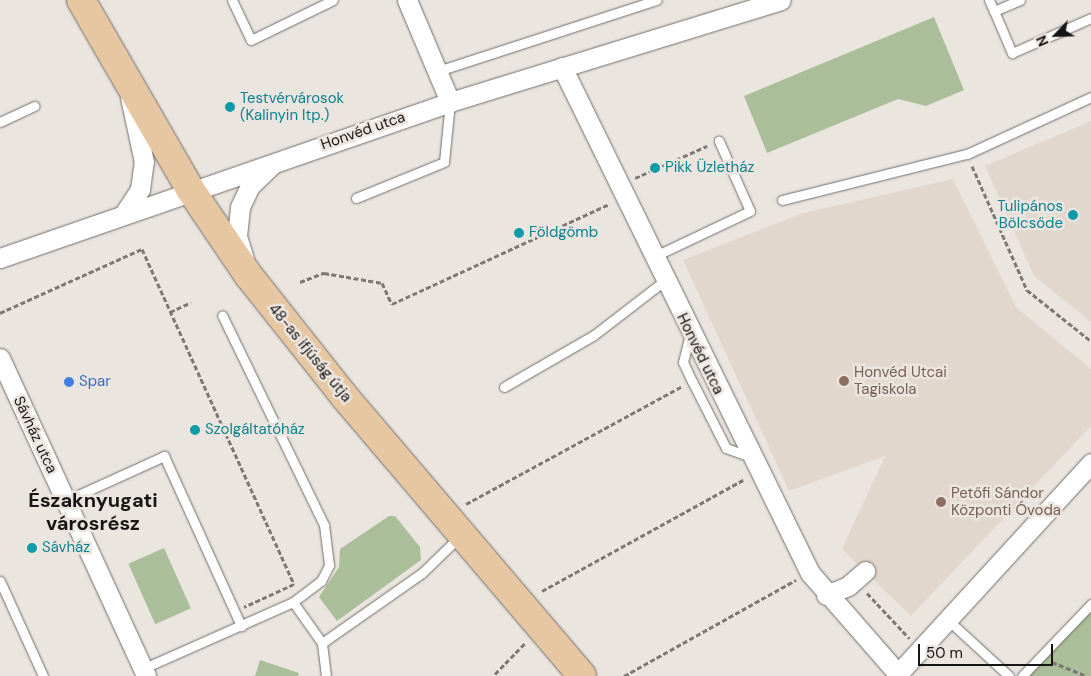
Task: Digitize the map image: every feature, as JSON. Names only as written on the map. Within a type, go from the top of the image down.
[{"type":"main road","name":"48-as ifjúság útja","points":[[81,0],[127,85],[190,189],[249,276],[461,534],[582,676]]},
{"type":"street","points":[[406,0],[450,102]]},
{"type":"street","name":"Honvéd utca","points":[[0,258],[190,189],[450,102],[781,0]]},
{"type":"street","name":"Honvéd utca","points":[[562,67],[664,281],[810,573],[826,595],[897,675]]},
{"type":"street","points":[[124,214],[140,189],[144,162],[127,85]]},
{"type":"street","name":"Honvéd utca","points":[[249,276],[237,236],[240,207],[250,186],[278,160]]},
{"type":"street","name":"Sávház utca","points":[[0,358],[144,672]]},
{"type":"street","points":[[897,675],[1091,463]]},
{"type":"street","points":[[826,595],[860,575]]},
{"type":"lane","points":[[232,0],[251,40],[333,0]]},
{"type":"lane","points":[[438,72],[656,0]]},
{"type":"lane","points":[[989,0],[1012,53],[1091,18]]},
{"type":"lane","points":[[994,11],[1020,0]]},
{"type":"lane","points":[[782,200],[967,154],[1091,97]]},
{"type":"lane","points":[[356,198],[444,162],[450,102]]},
{"type":"lane","points":[[0,122],[34,106]]},
{"type":"lane","points":[[653,258],[750,212],[719,141]]},
{"type":"lane","points":[[504,387],[594,335],[664,281]]},
{"type":"lane","points":[[144,672],[293,602],[321,581],[328,565],[329,546],[324,525],[222,315]]},
{"type":"lane","points":[[690,334],[683,362],[692,381],[726,448],[755,464]]},
{"type":"lane","points":[[65,501],[164,456],[241,626]]},
{"type":"lane","points":[[322,643],[422,573],[461,534]]},
{"type":"lane","points":[[0,581],[44,676]]},
{"type":"lane","points":[[293,602],[322,643],[326,676]]},
{"type":"lane","points":[[1022,676],[1091,604]]},
{"type":"lane","points":[[948,620],[1008,676]]},
{"type":"path","points":[[300,282],[324,273],[382,284],[392,304],[719,141]]},
{"type":"path","points":[[967,154],[1028,290],[1091,341]]},
{"type":"path","points":[[0,313],[142,249],[294,584],[234,611]]},
{"type":"path","points":[[170,312],[192,302]]},
{"type":"path","points":[[466,504],[692,381]]},
{"type":"path","points":[[542,591],[755,464]]},
{"type":"path","points":[[624,676],[810,573]]},
{"type":"path","points":[[860,575],[920,650]]},
{"type":"path","points":[[495,674],[540,627]]},
{"type":"path","points":[[1040,657],[1086,676]]},
{"type":"shaded area","points":[[1091,121],[1091,322],[1034,276],[985,166]]},
{"type":"shaded area","name":"Honvéd Utcai Tagiskola","points":[[953,179],[1016,307],[1091,369],[1091,426],[911,616],[842,549],[885,456],[789,491],[683,260],[800,214]]},
{"type":"green space","points":[[934,17],[964,90],[926,106],[898,99],[767,153],[744,96]]},
{"type":"green space","points":[[389,516],[395,516],[420,547],[421,560],[337,621],[319,597],[339,567],[340,549]]},
{"type":"green space","points":[[164,548],[191,608],[155,624],[128,564]]},
{"type":"green space","points":[[1091,604],[1091,676],[1022,676]]},
{"type":"green space","points":[[260,660],[299,673],[298,676],[255,676]]},
{"type":"place","name":"Testvérvárosok (Kalinyin ltp.)","points":[[230,107]]},
{"type":"place","name":"Pikk Üzletház","points":[[655,168]]},
{"type":"place","name":"Tulipános Bölcsőde","points":[[1073,215]]},
{"type":"place","name":"Földgömb","points":[[519,233]]},
{"type":"place","name":"Honvéd Utcai Tagiskola","points":[[844,381]]},
{"type":"place","name":"Spar","points":[[69,382]]},
{"type":"place","name":"Szolgáltatóház","points":[[195,430]]},
{"type":"place","name":"Petőfi Sándor Központi Óvoda","points":[[941,502]]},
{"type":"place","name":"Sávház","points":[[32,548]]},
{"type":"district","name":"Északnyugati városrész","points":[[93,512]]}]
